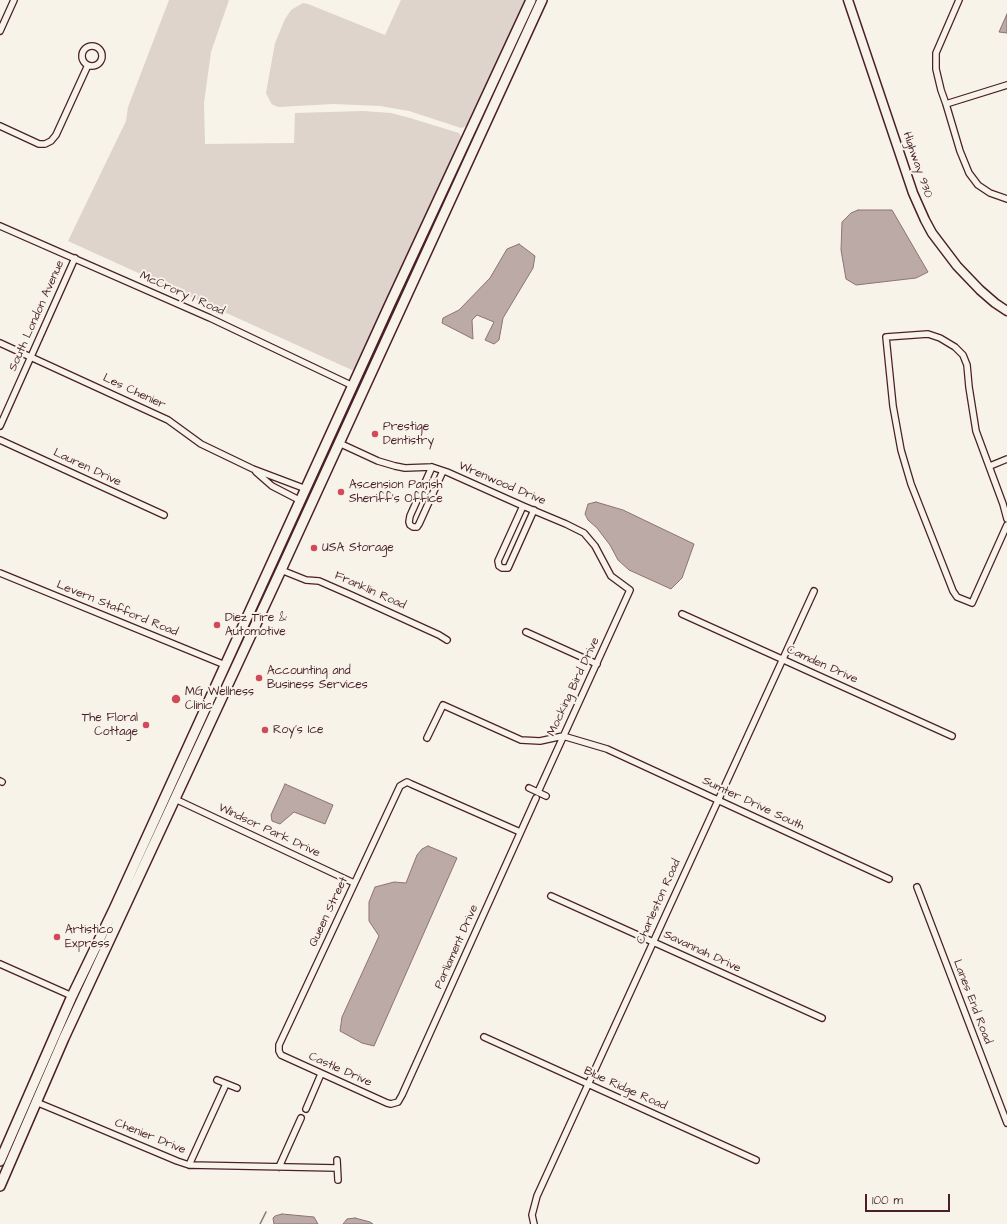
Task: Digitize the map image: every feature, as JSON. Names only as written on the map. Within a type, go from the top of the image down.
[{"type":"main road","points":[[272,590],[274,572],[292,529],[306,489],[531,0]]},
{"type":"main road","points":[[0,1186],[64,1038],[272,590],[542,0]]},
{"type":"main road","points":[[378,357],[376,346],[386,325],[390,306]]},
{"type":"main road","points":[[339,443],[341,427],[357,393],[353,386]]},
{"type":"main road","points":[[0,1161],[72,996],[225,664],[307,500],[306,489]]},
{"type":"main road","points":[[219,702],[219,691],[228,669],[225,664]]},
{"type":"main road","points":[[183,782],[181,775],[182,769],[188,756],[190,742]]},
{"type":"main road","points":[[64,1038],[65,1028],[76,1001],[72,996]]},
{"type":"street","points":[[0,31],[14,0]]},
{"type":"street","name":"Highway 930","points":[[848,0],[913,193],[925,220],[932,233],[957,266],[995,304],[1007,311]]},
{"type":"street","points":[[958,0],[936,53],[936,69],[941,90],[960,151],[969,173],[978,185],[990,194],[1007,199]]},
{"type":"street","points":[[0,126],[39,144],[45,144],[51,141],[56,135],[88,65]]},
{"type":"street","points":[[946,104],[1007,85]]},
{"type":"street","name":"McCrory 1 Road","points":[[0,226],[210,318],[353,386]]},
{"type":"street","name":"South London Avenue","points":[[0,426],[75,258]]},
{"type":"street","points":[[1007,519],[990,466],[976,431],[967,365],[963,355],[955,347],[940,338],[928,334],[886,337],[893,406],[901,450],[917,499],[953,591],[957,597],[972,603],[1007,525]]},
{"type":"street","name":"Les Chenier","points":[[0,343],[168,420],[201,444],[253,469],[306,489]]},
{"type":"street","name":"Lauren Drive","points":[[0,440],[164,515]]},
{"type":"street","name":"Wrenwood Drive","points":[[339,443],[378,461],[395,466],[405,468],[432,467],[443,471],[584,533],[595,546],[611,576],[630,590]]},
{"type":"street","points":[[990,466],[1007,459]]},
{"type":"street","points":[[432,467],[410,516],[409,522],[413,527],[416,527],[419,524],[443,471]]},
{"type":"street","name":"Les Chenier","points":[[253,469],[272,486],[301,501]]},
{"type":"street","points":[[523,506],[498,561],[499,566],[502,568],[508,568],[534,510]]},
{"type":"street","name":"Franklin Road","points":[[281,570],[306,580],[318,581],[439,635],[447,640]]},
{"type":"street","name":"Levern Stafford Road","points":[[0,573],[225,664]]},
{"type":"street","name":"Mocking Bird Drive","points":[[537,795],[630,590]]},
{"type":"street","name":"Charleston Road","points":[[534,1224],[532,1217],[537,1196],[814,591]]},
{"type":"street","name":"Camden Drive","points":[[682,614],[952,736]]},
{"type":"street","points":[[526,632],[597,664]]},
{"type":"street","points":[[427,738],[443,705],[521,740],[540,741],[563,736]]},
{"type":"street","name":"Sumter Drive South","points":[[563,736],[607,749],[889,879]]},
{"type":"street","name":"Queen Street","points":[[279,1051],[279,1045],[397,789],[402,783],[407,782],[520,832]]},
{"type":"street","points":[[529,788],[537,795],[546,796]]},
{"type":"street","name":"Parliament Drive","points":[[395,1103],[402,1095],[537,795]]},
{"type":"street","name":"Windsor Park Drive","points":[[175,799],[354,883]]},
{"type":"street","name":"Lanes End Road","points":[[917,888],[1007,1124]]},
{"type":"street","name":"Savannah Drive","points":[[551,896],[822,1018]]},
{"type":"street","points":[[0,964],[72,996]]},
{"type":"street","name":"Blue Ridge Road","points":[[484,1037],[756,1160]]},
{"type":"street","name":"Castle Drive","points":[[279,1051],[281,1055],[286,1058],[387,1103],[395,1103]]},
{"type":"street","points":[[36,1102],[34,1094],[46,1065],[48,1052]]},
{"type":"street","points":[[306,1109],[322,1074]]},
{"type":"street","points":[[217,1080],[237,1088]]},
{"type":"street","points":[[189,1165],[226,1084]]},
{"type":"street","name":"Chenier Drive","points":[[36,1102],[189,1165],[338,1168]]},
{"type":"street","points":[[279,1167],[301,1118]]},
{"type":"street","points":[[337,1160],[338,1180]]},
{"type":"street","points":[[529,1224],[532,1217]]},
{"type":"shaded area","points":[[169,0],[229,0],[211,52],[204,103],[205,144],[294,143],[295,113],[363,111],[391,113],[410,118],[459,133],[462,138],[354,371],[68,241],[126,121],[128,107]]},
{"type":"shaded area","points":[[401,0],[525,0],[467,126],[461,128],[409,111],[380,106],[333,104],[279,107],[271,103],[266,93],[275,43],[285,19],[291,10],[303,3],[308,4],[385,35]]},
{"type":"shaded area","points":[[1007,14],[1007,33],[999,32]]},
{"type":"shaded area","points":[[858,210],[892,210],[928,272],[916,278],[856,285],[846,279],[841,250],[842,222],[851,213]]},
{"type":"shaded area","points":[[519,244],[535,256],[533,268],[503,318],[499,340],[494,344],[485,340],[494,322],[477,315],[472,320],[473,339],[442,323],[443,318],[459,310],[490,278],[507,249]]},
{"type":"shaded area","points":[[596,502],[623,510],[694,544],[682,578],[671,589],[629,570],[618,560],[610,545],[597,528],[588,520],[585,514],[588,504]]},
{"type":"shaded area","points":[[285,784],[333,805],[325,824],[294,812],[280,824],[272,821],[271,815]]},
{"type":"shaded area","points":[[428,846],[457,858],[374,1046],[362,1043],[340,1031],[342,1017],[379,936],[369,921],[369,902],[375,887],[394,882],[406,883],[417,855],[422,849]]},
{"type":"shaded area","points":[[282,1214],[314,1217],[318,1224],[274,1224],[273,1218]]},
{"type":"shaded area","points":[[355,1218],[373,1224],[343,1224],[347,1219]]},
{"type":"waterway","points":[[260,1224],[266,1212]]},
{"type":"place","name":"Prestige Dentistry","points":[[375,434]]},
{"type":"place","name":"Ascension Parish Sheriff's Office","points":[[341,492]]},
{"type":"place","name":"USA Storage","points":[[314,548]]},
{"type":"place","name":"Diez Tire & Automotive","points":[[217,625]]},
{"type":"place","name":"Accounting and Business Services","points":[[259,678]]},
{"type":"place","name":"MG Wellness Clinic","points":[[176,699]]},
{"type":"place","name":"The Floral Cottage","points":[[146,725]]},
{"type":"place","name":"Roy's Ice","points":[[265,730]]},
{"type":"place","name":"Artistico Express","points":[[57,937]]}]
